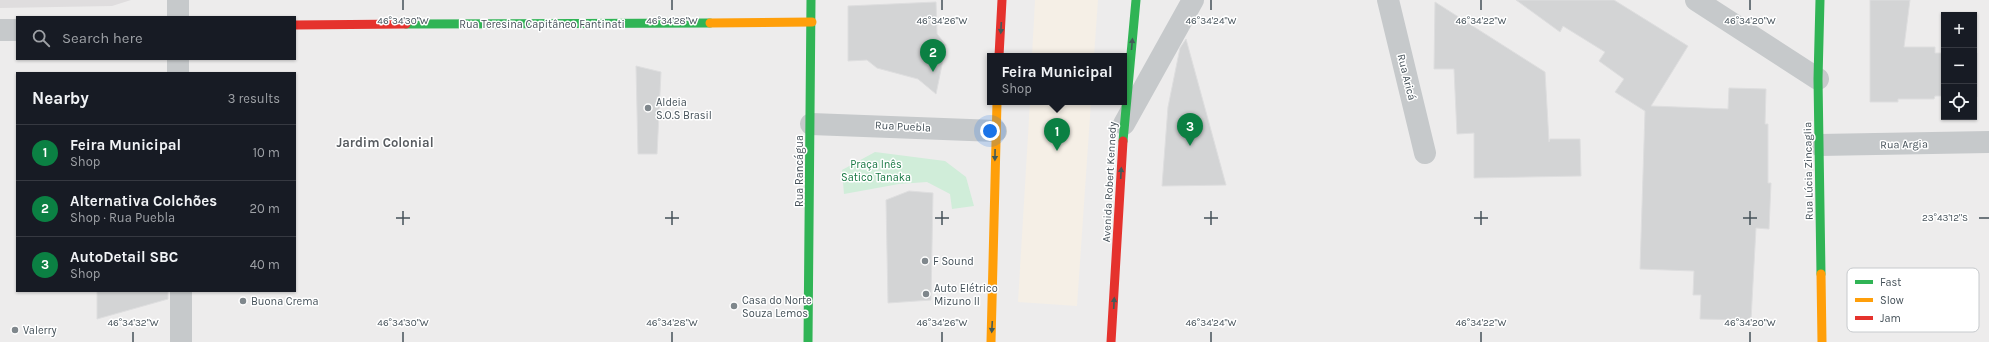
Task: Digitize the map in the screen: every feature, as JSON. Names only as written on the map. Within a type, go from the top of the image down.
[{"type":"street","points":[[178,0],[178,16]]},
{"type":"street","name":"Rua Rancágua","points":[[808,342],[811,0]]},
{"type":"street","points":[[999,53],[1002,0]]},
{"type":"street","name":"Avenida Robert Kennedy","points":[[1127,93],[1136,0]]},
{"type":"street","points":[[1124,124],[1193,0]]},
{"type":"street","name":"Rua Aricá","points":[[1388,0],[1425,153]]},
{"type":"street","points":[[1696,0],[1818,79]]},
{"type":"street","name":"Rua Lúcia Zincaglia","points":[[1820,0],[1818,79],[1822,342]]},
{"type":"street","name":"Rua Teresina Capitâneo Fantinati","points":[[296,25],[812,22]]},
{"type":"street","points":[[0,30],[16,30]]},
{"type":"street","points":[[178,60],[178,72]]},
{"type":"street","points":[[991,342],[997,105]]},
{"type":"street","name":"Avenida Robert Kennedy","points":[[1111,342],[1126,105]]},
{"type":"street","name":"Rua Puebla","points":[[811,124],[996,130]]},
{"type":"street","name":"Rua Argia","points":[[1819,145],[1989,142]]},
{"type":"street","points":[[181,342],[182,292]]},
{"type":"shaded area","points":[[0,0],[131,0],[112,6],[0,8]]},
{"type":"shaded area","points":[[1035,0],[1098,0],[1094,53],[1032,53]]},
{"type":"shaded area","points":[[1030,105],[1091,105],[1077,306],[1018,302]]},
{"type":"green space","name":"Praça Inês Satico Tanaka","points":[[875,152],[945,161],[966,177],[974,206],[952,209],[950,194],[927,182],[899,184],[844,194],[842,170]]},
{"type":"building","points":[[1516,0],[1614,0],[1688,46],[1651,106],[1728,109],[1729,88],[1766,89],[1765,124],[1768,124],[1768,183],[1771,183],[1769,229],[1756,228],[1751,320],[1700,319],[1701,295],[1693,295],[1694,271],[1640,269],[1645,111],[1615,92],[1624,79],[1599,61],[1605,52],[1563,26],[1560,32]]},
{"type":"building","points":[[1870,0],[1910,0],[1904,47],[1935,47],[1935,53],[1941,53],[1941,96],[1935,96],[1934,99],[1898,99],[1898,102],[1870,102]]},
{"type":"building","points":[[936,2],[937,34],[946,45],[936,94],[918,79],[877,68],[867,60],[848,61],[848,6]]},
{"type":"building","points":[[1435,2],[1545,72],[1549,142],[1550,139],[1580,139],[1581,176],[1474,178],[1474,133],[1457,134],[1454,69],[1434,69]]},
{"type":"building","points":[[1186,39],[1226,185],[1162,186],[1168,107],[1180,48]]},
{"type":"building","name":"Aldeia S.O.S Brasil","points":[[636,66],[661,72],[657,154],[638,154]]},
{"type":"building","points":[[909,191],[933,193],[931,300],[888,303],[886,200]]},
{"type":"building","points":[[97,292],[168,292],[168,299],[97,319]]},
{"type":"traffic: fast","points":[[808,342],[811,0]]},
{"type":"traffic: fast","points":[[1127,98],[1136,0]]},
{"type":"traffic: fast","points":[[1820,0],[1818,79],[1821,274]]},
{"type":"traffic: fast","points":[[406,24],[710,23]]},
{"type":"traffic: fast","points":[[1123,141],[1126,105]]},
{"type":"traffic: slow","points":[[710,23],[812,22]]},
{"type":"traffic: slow","points":[[991,342],[997,105]]},
{"type":"traffic: slow","points":[[1821,274],[1822,342]]},
{"type":"traffic: jam","points":[[999,53],[1002,0]]},
{"type":"traffic: jam","points":[[296,25],[406,24]]},
{"type":"traffic: jam","points":[[1111,342],[1123,141]]},
{"type":"place","name":"Alternativa Colchões","points":[[933,72]]},
{"type":"place","name":"Aldeia S.O.S Brasil","points":[[648,108]]},
{"type":"place","name":"AutoDetail SBC","points":[[1190,146]]},
{"type":"place","name":"Feira Municipal","points":[[1057,151]]},
{"type":"place","name":"F Sound","points":[[925,261]]},
{"type":"place","name":"Auto Elétrico Mizuno II","points":[[926,294]]},
{"type":"place","name":"Buona Crema","points":[[243,301]]},
{"type":"place","name":"Casa do Norte Souza Lemos","points":[[734,306]]},
{"type":"place","name":"Valerry","points":[[15,330]]},
{"type":"district","name":"Jardim Colonial","points":[[385,142]]}]
